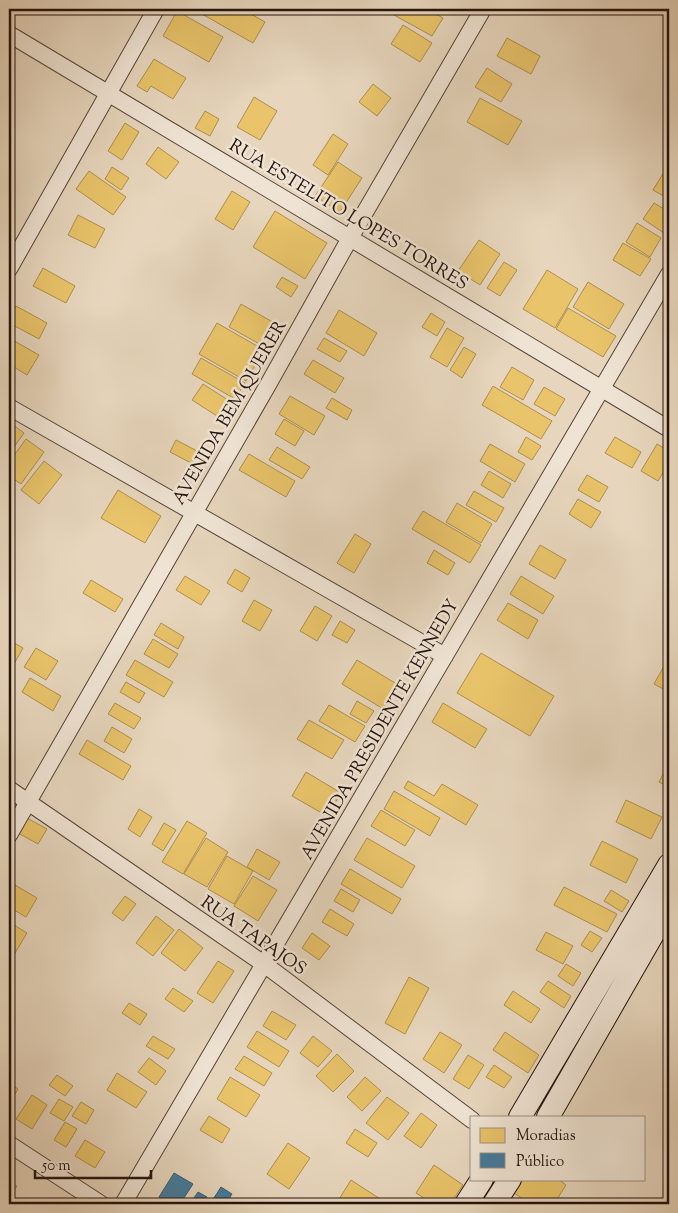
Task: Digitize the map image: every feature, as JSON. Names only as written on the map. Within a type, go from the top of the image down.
[{"type":"street","points":[[9,269],[156,9]]},
{"type":"street","name":"AVENIDA BEM QUERER","points":[[9,834],[483,9]]},
{"type":"street","name":"RUA ESTELITO LOPES TORRES","points":[[9,34],[669,430]]},
{"type":"street","name":"AVENIDA PRESIDENTE KENNEDY","points":[[124,1204],[669,274]]},
{"type":"street","points":[[9,407],[445,656]]},
{"type":"street","name":"RUA TAPAJOS","points":[[9,789],[264,964],[470,1118]]},
{"type":"street","points":[[521,1116],[669,865]]},
{"type":"street","points":[[549,1116],[669,906]]},
{"type":"street","points":[[9,1144],[101,1204]]},
{"type":"street","points":[[466,1204],[481,1180]]},
{"type":"street","points":[[494,1204],[509,1180]]},
{"type":"building: Moradias","points":[[193,9],[242,9],[265,22],[253,43]]},
{"type":"building: Moradias","points":[[398,9],[426,9],[443,18],[432,36],[394,15]]},
{"type":"building: Moradias","points":[[177,11],[223,37],[209,62],[163,36]]},
{"type":"building: Moradias","points":[[403,25],[432,43],[420,62],[391,44]]},
{"type":"building: Moradias","points":[[507,38],[540,56],[531,74],[497,56]]},
{"type":"building: Moradias","points":[[154,59],[186,78],[173,99],[151,86],[147,92],[137,86]]},
{"type":"building: Moradias","points":[[487,68],[512,84],[501,102],[475,87]]},
{"type":"building: Moradias","points":[[373,84],[391,98],[377,116],[359,102]]},
{"type":"building: Moradias","points":[[254,97],[277,111],[260,140],[237,127]]},
{"type":"building: Moradias","points":[[480,98],[522,121],[508,145],[467,122]]},
{"type":"building: Moradias","points":[[205,111],[219,119],[210,136],[195,128]]},
{"type":"building: Moradias","points":[[125,123],[139,132],[122,160],[108,151]]},
{"type":"building: Moradias","points":[[333,134],[348,144],[328,175],[313,165]]},
{"type":"building: Moradias","points":[[158,147],[179,162],[166,179],[146,164]]},
{"type":"building: Moradias","points":[[338,162],[362,178],[340,212],[315,196]]},
{"type":"building: Moradias","points":[[112,167],[129,178],[121,190],[105,179]]},
{"type":"building: Moradias","points":[[667,167],[669,168],[669,199],[653,190]]},
{"type":"building: Moradias","points":[[89,171],[126,197],[113,215],[76,189]]},
{"type":"building: Moradias","points":[[232,191],[250,202],[233,230],[215,219]]},
{"type":"building: Moradias","points":[[654,203],[669,212],[669,226],[664,233],[643,219]]},
{"type":"building: Moradias","points":[[275,211],[327,243],[305,279],[253,247]]},
{"type":"building: Moradias","points":[[78,215],[105,229],[95,248],[68,235]]},
{"type":"building: Moradias","points":[[637,223],[661,238],[650,257],[626,242]]},
{"type":"building: Moradias","points":[[479,240],[500,254],[480,285],[458,271]]},
{"type":"building: Moradias","points":[[623,243],[651,259],[640,276],[613,260]]},
{"type":"building: Moradias","points":[[504,262],[517,270],[500,296],[487,288]]},
{"type":"building: Moradias","points":[[43,268],[75,286],[66,303],[33,286]]},
{"type":"building: Moradias","points":[[547,270],[578,289],[555,328],[523,309]]},
{"type":"building: Moradias","points":[[282,277],[298,286],[291,297],[276,287]]},
{"type":"building: Moradias","points":[[588,282],[624,304],[609,329],[573,307]]},
{"type":"building: Moradias","points":[[241,304],[278,325],[265,347],[229,327]]},
{"type":"building: Moradias","points":[[16,306],[47,323],[39,339],[9,323],[9,319]]},
{"type":"building: Moradias","points":[[568,308],[616,336],[603,357],[556,329]]},
{"type":"building: Moradias","points":[[339,310],[377,333],[364,356],[326,333]]},
{"type":"building: Moradias","points":[[431,313],[445,322],[437,336],[422,327]]},
{"type":"building: Moradias","points":[[217,323],[264,350],[246,381],[199,354]]},
{"type":"building: Moradias","points":[[447,328],[464,338],[447,367],[430,357]]},
{"type":"building: Moradias","points":[[9,338],[39,355],[27,375],[9,364]]},
{"type":"building: Moradias","points":[[324,338],[347,351],[340,362],[317,349]]},
{"type":"building: Moradias","points":[[464,347],[476,354],[462,378],[450,370]]},
{"type":"building: Moradias","points":[[201,358],[245,383],[235,399],[192,374]]},
{"type":"building: Moradias","points":[[313,360],[344,378],[335,393],[304,374]]},
{"type":"building: Moradias","points":[[512,367],[534,380],[523,400],[500,387]]},
{"type":"building: Moradias","points":[[203,384],[228,400],[217,416],[192,400]]},
{"type":"building: Moradias","points":[[493,386],[552,421],[541,439],[482,405]]},
{"type":"building: Moradias","points":[[544,387],[565,399],[555,416],[534,404]]},
{"type":"building: Moradias","points":[[290,396],[325,416],[314,435],[279,414]]},
{"type":"building: Moradias","points":[[332,398],[352,410],[347,420],[326,408]]},
{"type":"building: Moradias","points":[[284,419],[304,431],[295,446],[275,434]]},
{"type":"building: Moradias","points":[[9,422],[24,433],[9,454]]},
{"type":"building: Moradias","points":[[526,437],[541,446],[532,460],[518,452]]},
{"type":"building: Moradias","points":[[615,437],[641,452],[632,468],[605,453]]},
{"type":"building: Moradias","points":[[26,439],[44,452],[21,484],[9,476],[9,462]]},
{"type":"building: Moradias","points":[[176,440],[199,452],[193,464],[170,452]]},
{"type":"building: Moradias","points":[[490,444],[525,464],[515,482],[480,461]]},
{"type":"building: Moradias","points":[[657,444],[669,451],[669,463],[658,481],[641,471]]},
{"type":"building: Moradias","points":[[277,447],[310,467],[302,479],[269,460]]},
{"type":"building: Moradias","points":[[249,454],[295,481],[286,497],[239,470]]},
{"type":"building: Moradias","points":[[44,461],[62,475],[39,504],[21,490]]},
{"type":"building: Moradias","points":[[489,471],[511,484],[503,498],[481,485]]},
{"type":"building: Moradias","points":[[587,475],[608,487],[599,502],[578,490]]},
{"type":"building: Moradias","points":[[118,490],[161,516],[145,543],[101,518]]},
{"type":"building: Moradias","points":[[474,491],[504,508],[496,522],[466,505]]},
{"type":"building: Moradias","points":[[578,499],[601,512],[591,528],[569,514]]},
{"type":"building: Moradias","points":[[457,503],[492,524],[481,543],[446,522]]},
{"type":"building: Moradias","points":[[423,511],[481,545],[470,563],[412,529]]},
{"type":"building: Moradias","points":[[355,534],[371,544],[354,573],[337,563]]},
{"type":"building: Moradias","points":[[540,545],[566,560],[555,579],[529,564]]},
{"type":"building: Moradias","points":[[434,550],[455,563],[448,575],[427,563]]},
{"type":"building: Moradias","points":[[235,569],[250,578],[242,592],[227,583]]},
{"type":"building: Moradias","points":[[185,576],[210,591],[201,605],[176,590]]},
{"type":"building: Moradias","points":[[521,576],[554,596],[543,614],[510,594]]},
{"type":"building: Moradias","points":[[91,580],[123,599],[115,612],[83,593]]},
{"type":"building: Moradias","points":[[254,600],[272,610],[260,631],[242,621]]},
{"type":"building: Moradias","points":[[508,603],[538,620],[528,639],[497,620]]},
{"type":"building: Moradias","points":[[315,606],[332,616],[317,641],[300,631]]},
{"type":"building: Moradias","points":[[340,621],[355,630],[347,643],[332,635]]},
{"type":"building: Moradias","points":[[161,623],[184,637],[178,649],[154,635]]},
{"type":"building: Moradias","points":[[153,639],[178,654],[169,668],[144,654]]},
{"type":"building: Moradias","points":[[9,640],[23,648],[14,664],[9,661]]},
{"type":"building: Moradias","points":[[36,648],[58,661],[46,680],[24,667]]},
{"type":"building: Moradias","points":[[481,653],[554,696],[530,736],[457,693]]},
{"type":"building: Moradias","points":[[669,657],[669,692],[654,684]]},
{"type":"building: Moradias","points":[[135,660],[173,682],[164,697],[126,675]]},
{"type":"building: Moradias","points":[[357,660],[400,686],[385,710],[342,684]]},
{"type":"building: Moradias","points":[[30,678],[61,696],[53,711],[22,692]]},
{"type":"building: Moradias","points":[[126,682],[145,693],[139,703],[120,692]]},
{"type":"building: Moradias","points":[[357,701],[374,711],[366,723],[350,714]]},
{"type":"building: Moradias","points":[[115,703],[141,718],[134,729],[108,714]]},
{"type":"building: Moradias","points":[[443,703],[487,729],[475,748],[432,722]]},
{"type":"building: Moradias","points":[[329,705],[365,726],[355,742],[319,721]]},
{"type":"building: Moradias","points":[[309,720],[344,740],[332,759],[297,739]]},
{"type":"building: Moradias","points":[[112,727],[132,739],[124,753],[104,741]]},
{"type":"building: Moradias","points":[[87,740],[131,766],[123,780],[79,754]]},
{"type":"building: Moradias","points":[[669,763],[669,787],[659,782]]},
{"type":"building: Moradias","points":[[306,772],[341,793],[327,816],[292,796]]},
{"type":"building: Moradias","points":[[408,781],[434,796],[442,784],[478,805],[466,825],[404,788]]},
{"type":"building: Moradias","points":[[394,791],[440,818],[430,836],[384,809]]},
{"type":"building: Moradias","points":[[626,800],[662,817],[651,839],[616,822]]},
{"type":"building: Moradias","points":[[139,809],[152,817],[140,837],[128,829]]},
{"type":"building: Moradias","points":[[381,810],[415,830],[405,846],[371,826]]},
{"type":"building: Moradias","points":[[27,818],[47,829],[38,844],[18,833]]},
{"type":"building: Moradias","points":[[187,821],[207,833],[183,874],[162,862]]},
{"type":"building: Moradias","points":[[164,823],[176,830],[163,851],[152,844]]},
{"type":"building: Moradias","points":[[206,838],[228,852],[207,887],[184,874]]},
{"type":"building: Moradias","points":[[367,838],[415,866],[402,888],[354,860]]},
{"type":"building: Moradias","points":[[602,841],[638,859],[626,883],[590,865]]},
{"type":"building: Moradias","points":[[257,849],[280,862],[269,880],[247,867]]},
{"type":"building: Moradias","points":[[227,856],[253,871],[234,904],[208,889]]},
{"type":"building: Moradias","points":[[350,869],[401,899],[392,914],[341,884]]},
{"type":"building: Moradias","points":[[253,876],[277,890],[258,921],[234,906]]},
{"type":"building: Moradias","points":[[15,885],[37,898],[26,917],[9,907],[9,896]]},
{"type":"building: Moradias","points":[[564,887],[617,914],[607,932],[554,905]]},
{"type":"building: Moradias","points":[[341,889],[360,900],[353,912],[334,901]]},
{"type":"building: Moradias","points":[[611,890],[629,901],[622,912],[604,901]]},
{"type":"building: Moradias","points":[[125,896],[136,904],[123,921],[112,913]]},
{"type":"building: Moradias","points":[[330,909],[354,924],[347,936],[322,922]]},
{"type":"building: Moradias","points":[[156,916],[174,930],[153,956],[136,943]]},
{"type":"building: Moradias","points":[[9,922],[27,933],[12,958],[9,956]]},
{"type":"building: Moradias","points":[[179,929],[203,948],[185,971],[161,953]]},
{"type":"building: Moradias","points":[[590,931],[602,938],[592,952],[581,945]]},
{"type":"building: Moradias","points":[[546,932],[573,946],[563,964],[536,950]]},
{"type":"building: Moradias","points":[[312,933],[330,946],[319,960],[302,948]]},
{"type":"building: Moradias","points":[[218,961],[234,971],[213,1003],[197,993]]},
{"type":"building: Moradias","points":[[566,964],[581,973],[573,986],[558,976]]},
{"type":"building: Moradias","points":[[409,977],[429,988],[405,1034],[385,1023]]},
{"type":"building: Moradias","points":[[548,981],[571,996],[564,1008],[540,992]]},
{"type":"building: Moradias","points":[[173,988],[193,1001],[184,1012],[165,999]]},
{"type":"building: Moradias","points":[[513,991],[540,1009],[531,1023],[504,1005]]},
{"type":"building: Moradias","points":[[129,1003],[147,1014],[140,1025],[122,1013]]},
{"type":"building: Moradias","points":[[272,1011],[296,1025],[286,1040],[263,1026]]},
{"type":"building: Moradias","points":[[257,1031],[289,1051],[279,1067],[247,1047]]},
{"type":"building: Moradias","points":[[440,1032],[462,1045],[444,1073],[423,1059]]},
{"type":"building: Moradias","points":[[505,1032],[539,1055],[528,1073],[493,1050]]},
{"type":"building: Moradias","points":[[153,1036],[175,1049],[168,1059],[146,1046]]},
{"type":"building: Moradias","points":[[313,1036],[332,1051],[318,1067],[300,1053]]},
{"type":"building: Moradias","points":[[337,1054],[354,1071],[333,1092],[316,1076]]},
{"type":"building: Moradias","points":[[468,1055],[484,1065],[469,1089],[453,1079]]},
{"type":"building: Moradias","points":[[244,1056],[272,1073],[264,1086],[235,1069]]},
{"type":"building: Moradias","points":[[149,1058],[166,1071],[156,1085],[138,1072]]},
{"type":"building: Moradias","points":[[494,1065],[512,1077],[504,1088],[486,1077]]},
{"type":"building: Moradias","points":[[117,1073],[147,1092],[136,1108],[107,1090]]},
{"type":"building: Moradias","points":[[57,1075],[73,1086],[65,1096],[49,1085]]},
{"type":"building: Moradias","points":[[230,1077],[260,1095],[246,1117],[217,1099]]},
{"type":"building: Moradias","points":[[365,1077],[381,1091],[362,1111],[347,1097]]},
{"type":"building: Moradias","points":[[9,1083],[18,1089],[9,1104]]},
{"type":"building: Moradias","points":[[32,1095],[47,1105],[32,1129],[16,1119]]},
{"type":"building: Moradias","points":[[387,1097],[409,1113],[388,1140],[366,1123]]},
{"type":"building: Moradias","points":[[59,1099],[73,1107],[64,1121],[50,1113]]},
{"type":"building: Moradias","points":[[81,1102],[94,1110],[86,1124],[72,1116]]},
{"type":"building: Moradias","points":[[421,1113],[437,1125],[421,1148],[404,1136]]},
{"type":"building: Moradias","points":[[209,1116],[230,1129],[222,1143],[200,1130]]},
{"type":"building: Moradias","points":[[65,1122],[77,1129],[66,1147],[54,1140]]},
{"type":"building: Moradias","points":[[355,1129],[377,1143],[368,1157],[346,1143]]},
{"type":"building: Moradias","points":[[85,1140],[105,1152],[95,1168],[75,1156]]},
{"type":"building: Moradias","points":[[288,1143],[310,1158],[289,1189],[267,1174]]},
{"type":"building: Moradias","points":[[434,1165],[463,1185],[450,1204],[433,1204],[416,1193]]},
{"type":"building: Moradias","points":[[351,1180],[388,1204],[336,1204]]},
{"type":"building: Moradias","points":[[522,1180],[559,1180],[566,1185],[554,1204],[531,1204],[514,1193]]},
{"type":"building: Moradias","points":[[9,1181],[17,1186],[9,1199]]},
{"type":"building: Moradias","points":[[32,1198],[42,1204],[28,1204]]},
{"type":"building: Público","points":[[174,1173],[193,1184],[180,1204],[171,1204],[159,1197]]},
{"type":"building: Público","points":[[221,1187],[232,1194],[226,1204],[210,1204]]},
{"type":"building: Público","points":[[198,1192],[207,1197],[202,1204],[190,1204]]}]
